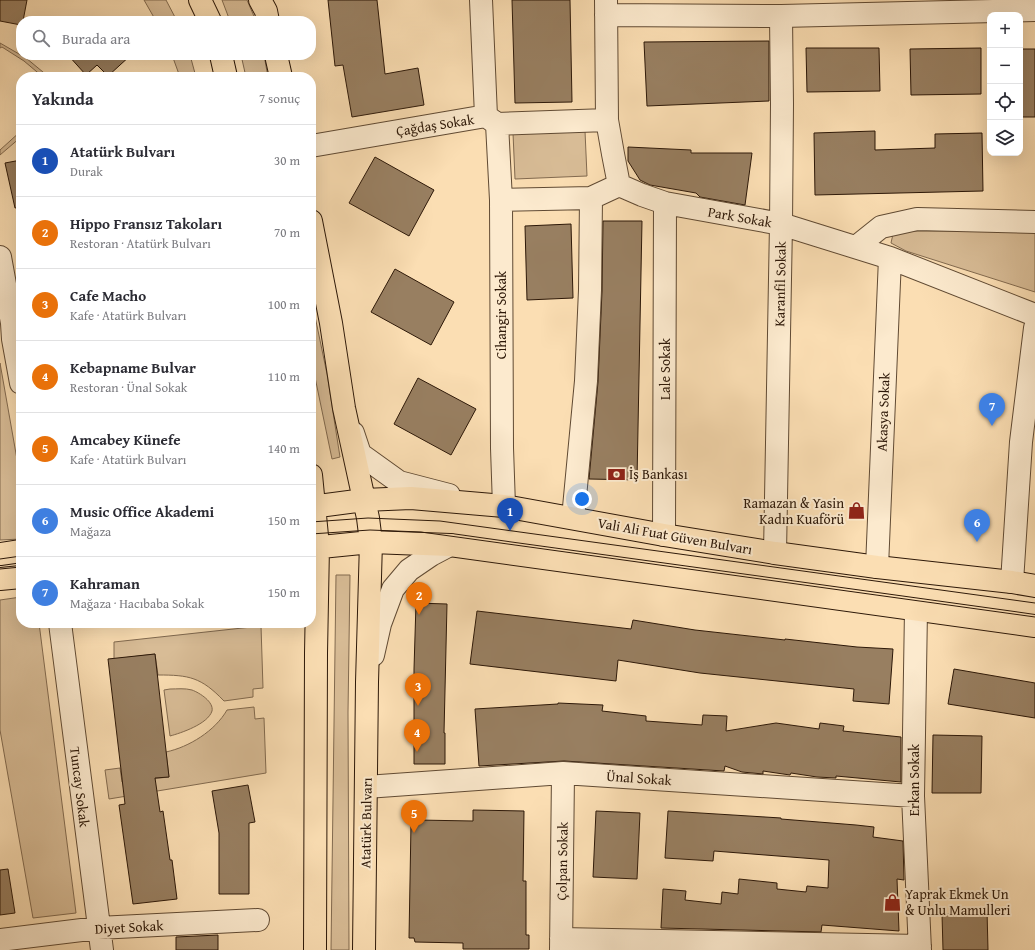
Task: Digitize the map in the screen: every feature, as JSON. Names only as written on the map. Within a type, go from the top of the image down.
[{"type":"main road","points":[[200,0],[208,16]]},
{"type":"main road","points":[[260,0],[267,16]]},
{"type":"main road","points":[[221,60],[225,72]]},
{"type":"main road","points":[[277,60],[280,72]]},
{"type":"main road","name":"Atatürk Bulvarı","points":[[316,246],[331,323],[344,408],[368,518],[371,542],[367,682],[364,950]]},
{"type":"main road","name":"Vali Ali Fuat Güven Bulvarı","points":[[316,507],[364,500],[411,498],[477,503],[504,506],[775,554],[1035,586]]},
{"type":"main road","points":[[316,547],[371,542],[450,545],[1035,626]]},
{"type":"main road","points":[[0,554],[16,552]]},
{"type":"main road","points":[[0,579],[16,577]]},
{"type":"main road","points":[[315,950],[316,628]]},
{"type":"street","name":"Cihangir Sokak","points":[[481,0],[491,120],[501,200],[502,448],[504,506]]},
{"type":"street","points":[[501,200],[591,198],[620,185],[607,120],[606,7],[781,16],[1035,10]]},
{"type":"street","name":"Karanfil Sokak","points":[[775,554],[781,224],[781,16]]},
{"type":"street","name":"Çağdaş Sokak","points":[[316,145],[491,120],[607,120]]},
{"type":"street","name":"Park Sokak","points":[[620,185],[665,203],[781,224],[856,247],[890,258],[1035,315]]},
{"type":"street","points":[[573,518],[586,381],[590,290],[591,198]]},
{"type":"street","name":"Lale Sokak","points":[[664,535],[665,203]]},
{"type":"street","points":[[856,247],[881,227],[917,219],[1035,222]]},
{"type":"street","points":[[0,257],[12,322],[11,339],[16,361]]},
{"type":"street","name":"Akasya Sokak","points":[[877,567],[890,258]]},
{"type":"street","points":[[1012,582],[1028,443],[1035,328]]},
{"type":"street","points":[[344,408],[360,454],[399,482],[477,503]]},
{"type":"street","points":[[367,682],[380,624],[394,589],[409,570],[431,555],[450,545]]},
{"type":"street","name":"Erkan Sokak","points":[[916,610],[913,796],[920,948]]},
{"type":"street","name":"Tuncay Sokak","points":[[61,628],[102,950]]},
{"type":"street","points":[[307,628],[316,653]]},
{"type":"street","name":"Ünal Sokak","points":[[366,787],[563,773],[913,796]]},
{"type":"street","name":"Çolpan Sokak","points":[[561,945],[563,773]]},
{"type":"street","name":"Diyet Sokak","points":[[0,940],[98,928],[258,920]]},
{"type":"street","points":[[561,945],[920,948]]},
{"type":"shaded area","points":[[144,0],[166,0],[174,16],[153,16]]},
{"type":"shaded area","points":[[222,0],[247,0],[254,16],[228,16]]},
{"type":"shaded area","points":[[0,43],[16,52],[16,56],[2,47],[0,48]]},
{"type":"shaded area","points":[[22,60],[28,60],[43,72],[37,72]]},
{"type":"shaded area","points":[[174,60],[191,60],[195,72],[178,72]]},
{"type":"shaded area","points":[[242,60],[265,60],[267,72],[245,72]]},
{"type":"shaded area","points":[[585,131],[587,176],[515,179],[513,133]]},
{"type":"shaded area","points":[[16,136],[16,141],[0,155],[0,150]]},
{"type":"shaded area","points":[[906,231],[1035,231],[1035,292],[906,251],[891,243],[893,234]]},
{"type":"shaded area","points":[[316,321],[327,374],[340,457],[332,459],[316,382]]},
{"type":"shaded area","points":[[0,363],[16,454],[16,539],[0,540]]},
{"type":"shaded area","points":[[336,575],[350,575],[348,712],[349,950],[331,950]]},
{"type":"shaded area","points":[[16,598],[16,628],[40,628],[76,913],[33,918],[0,730],[0,600]]},
{"type":"shaded area","points":[[243,628],[261,628],[263,688],[253,689],[253,697],[224,701],[208,687],[194,679],[178,676],[158,675],[155,654],[114,659],[114,642]]},
{"type":"shaded area","points":[[189,689],[195,691],[211,704],[212,711],[209,716],[200,724],[181,733],[170,736],[164,690]]},
{"type":"shaded area","points":[[254,707],[255,719],[264,718],[266,773],[109,799],[105,770],[120,768],[122,782],[169,777],[166,752],[175,750],[201,737],[216,725],[227,710]]},
{"type":"building","points":[[0,0],[27,0],[24,16],[16,16],[16,24],[0,21]]},
{"type":"building","points":[[328,0],[377,0],[385,74],[418,68],[424,105],[352,117],[343,65],[335,66]]},
{"type":"building","points":[[512,0],[570,0],[572,102],[515,103]]},
{"type":"building","points":[[769,41],[769,101],[647,106],[644,42]]},
{"type":"building","points":[[806,48],[879,48],[880,91],[807,92]]},
{"type":"building","points":[[981,48],[981,94],[911,95],[910,49]]},
{"type":"building","points":[[1023,49],[1035,49],[1035,117],[1023,117]]},
{"type":"building","points":[[72,60],[126,60],[112,72],[104,72],[97,65],[89,72],[83,72]]},
{"type":"building","points":[[875,131],[875,150],[935,148],[935,134],[982,133],[983,191],[815,195],[814,133]]},
{"type":"building","points":[[628,147],[691,150],[691,153],[752,153],[745,205],[700,197],[696,193],[650,185],[640,180],[628,161]]},
{"type":"building","points":[[375,157],[434,190],[409,236],[349,203]]},
{"type":"building","points":[[16,161],[16,208],[15,208],[5,163]]},
{"type":"building","points":[[603,221],[642,221],[637,480],[589,479],[598,382]]},
{"type":"building","points":[[571,224],[573,298],[527,300],[525,226]]},
{"type":"building","points":[[395,269],[454,302],[431,345],[371,312]]},
{"type":"building","points":[[418,378],[476,409],[451,455],[394,424]]},
{"type":"building","points":[[416,603],[447,604],[444,733],[445,764],[414,764]]},
{"type":"building","points":[[477,611],[631,629],[633,620],[695,630],[857,647],[893,649],[889,704],[853,701],[854,689],[700,673],[618,660],[616,681],[470,664]]},
{"type":"building","points":[[155,654],[169,777],[155,778],[160,812],[163,811],[170,860],[172,860],[177,899],[133,904],[119,805],[125,804],[108,659]]},
{"type":"building","points":[[954,669],[1035,683],[1035,718],[948,704]]},
{"type":"building","points":[[558,703],[603,705],[602,711],[646,716],[646,721],[702,725],[703,715],[727,716],[726,731],[776,723],[819,729],[820,723],[844,726],[843,731],[901,737],[901,782],[836,776],[836,778],[817,777],[791,773],[790,775],[763,771],[763,774],[742,772],[725,766],[724,771],[564,761],[479,766],[475,709]]},
{"type":"building","points":[[933,735],[982,736],[981,793],[932,793]]},
{"type":"building","points":[[248,785],[255,822],[249,823],[249,894],[219,894],[219,833],[212,791]]},
{"type":"building","points":[[473,810],[524,811],[523,881],[526,881],[526,935],[529,935],[529,949],[463,949],[463,943],[415,942],[414,938],[409,938],[411,824],[417,824],[417,820],[473,821]]},
{"type":"building","points":[[596,811],[640,813],[637,879],[593,877]]},
{"type":"building","points":[[668,811],[781,818],[874,827],[873,837],[903,841],[904,880],[897,879],[899,931],[822,925],[821,932],[661,928],[663,889],[686,891],[685,900],[721,904],[722,892],[738,894],[739,879],[777,883],[777,889],[806,892],[807,886],[828,888],[829,860],[714,851],[713,861],[665,858]]},
{"type":"building","points":[[8,869],[15,913],[0,915],[0,870]]},
{"type":"building","points":[[962,910],[987,910],[988,950],[943,950],[942,914],[962,913]]},
{"type":"building","points":[[218,935],[218,950],[176,950],[176,937]]},
{"type":"tram line","points":[[316,522],[368,518],[440,521],[1035,603]]},
{"type":"tram line","points":[[316,534],[370,530],[421,532],[1035,617]]},
{"type":"tram line","points":[[0,559],[16,557]]},
{"type":"tram line","points":[[0,569],[16,567]]},
{"type":"place","name":"Kahraman","points":[[992,426]]},
{"type":"place","name":"İş Bankası","points":[[616,474]]},
{"type":"place","name":"Ramazan & Yasin Kadın Kuaförü","points":[[857,511]]},
{"type":"place","name":"Atatürk Bulvarı","points":[[510,531]]},
{"type":"place","name":"Music Office Akademi","points":[[977,542]]},
{"type":"place","name":"Hippo Fransız Takoları","points":[[419,615]]},
{"type":"place","name":"Cafe Macho","points":[[418,706]]},
{"type":"place","name":"Kebapname Bulvar","points":[[417,752]]},
{"type":"place","name":"Amcabey Künefe","points":[[414,833]]},
{"type":"place","name":"Yaprak Ekmek Un & Unlu Mamulleri","points":[[892,902]]}]
